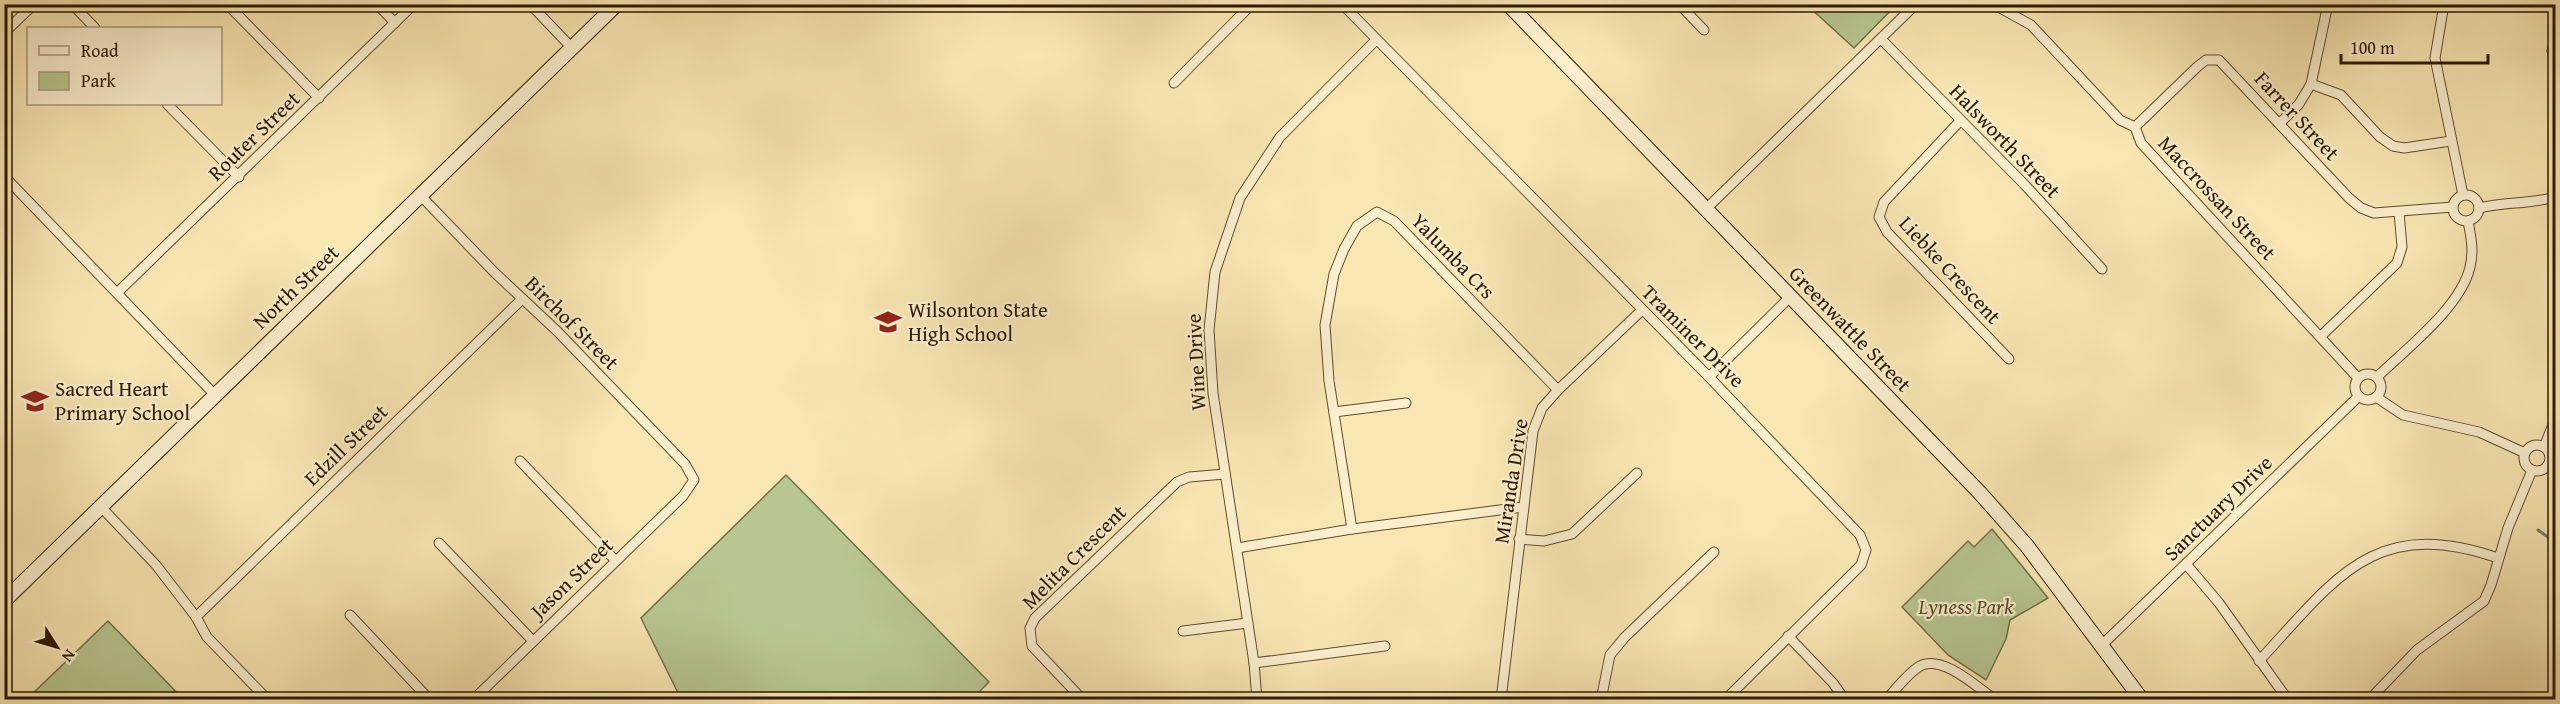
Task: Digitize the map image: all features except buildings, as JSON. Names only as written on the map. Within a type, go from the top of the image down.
[{"type":"main road","name":"North Street","points":[[4,601],[617,4]]},
{"type":"main road","name":"Greenwattle Street","points":[[1508,4],[1980,493],[2027,546],[2142,699]]},
{"type":"street","points":[[4,33],[34,4]]},
{"type":"street","points":[[72,4],[94,27]]},
{"type":"street","points":[[227,4],[319,98]]},
{"type":"street","points":[[377,4],[395,23]]},
{"type":"street","name":"Router Street","points":[[118,292],[239,177],[414,4]]},
{"type":"street","points":[[530,4],[572,48]]},
{"type":"street","points":[[1174,83],[1252,4]]},
{"type":"street","name":"Traminer Drive","points":[[1342,4],[1709,377],[1860,535],[1866,550],[1861,565],[1725,699]]},
{"type":"street","points":[[1679,4],[1704,30]]},
{"type":"street","points":[[1706,210],[1916,4]]},
{"type":"street","name":"Maccrossan Street","points":[[1993,4],[2031,25],[2120,120],[2135,127],[2141,143],[2358,378]]},
{"type":"street","points":[[2280,123],[2299,104],[2311,84],[2328,4]]},
{"type":"street","points":[[2444,4],[2435,58],[2463,195]]},
{"type":"street","points":[[2556,36],[2552,51],[2556,63]]},
{"type":"street","name":"Halsworth Street","points":[[1881,39],[2024,184],[2102,269]]},
{"type":"street","name":"Wine Drive","points":[[1257,699],[1254,663],[1213,393],[1209,330],[1215,272],[1240,198],[1280,137],[1376,40]]},
{"type":"street","name":"Farrer Street","points":[[2135,127],[2197,67],[2213,59],[2219,60],[2356,205],[2374,213],[2453,207]]},
{"type":"street","points":[[2311,84],[2342,95],[2380,137],[2393,147],[2404,148],[2451,141]]},
{"type":"street","points":[[168,105],[239,177]]},
{"type":"street","name":"Liebke Crescent","points":[[1960,121],[1884,202],[1879,217],[1887,232],[2008,359]]},
{"type":"street","points":[[4,176],[215,395]]},
{"type":"street","name":"Birchof Street","points":[[420,195],[522,299],[557,331],[685,464],[694,480]]},
{"type":"street","points":[[2463,195],[2475,198],[2479,208],[2477,216],[2468,221],[2456,216],[2453,207],[2456,200],[2463,195]]},
{"type":"street","points":[[2479,208],[2496,204],[2536,202],[2556,197]]},
{"type":"street","name":"Yalumba Crs","points":[[1352,528],[1325,350],[1325,325],[1334,274],[1344,249],[1357,226],[1377,212],[1394,221],[1558,390]]},
{"type":"street","points":[[2321,336],[2397,263],[2402,247],[2399,212]]},
{"type":"street","points":[[2378,377],[2439,316],[2463,286],[2470,267],[2473,245],[2468,221]]},
{"type":"street","points":[[1709,377],[1790,297]]},
{"type":"street","name":"Edzill Street","points":[[196,617],[522,299]]},
{"type":"street","name":"Miranda Drive","points":[[1501,699],[1533,431],[1542,408],[1558,390],[1642,310]]},
{"type":"street","points":[[2378,377],[2368,373],[2358,378],[2355,387],[2359,396],[2367,400],[2376,398],[2403,415],[2479,432],[2525,453]]},
{"type":"street","points":[[2376,398],[2381,389],[2378,377]]},
{"type":"street","name":"Sanctuary Drive","points":[[2102,645],[2359,396]]},
{"type":"street","points":[[1334,412],[1406,403]]},
{"type":"street","points":[[2544,447],[2556,417]]},
{"type":"street","points":[[2533,446],[2544,447],[2549,453],[2552,466],[2532,470],[2526,465],[2525,453],[2533,446]]},
{"type":"street","points":[[520,461],[616,561]]},
{"type":"street","points":[[2369,699],[2417,650],[2484,601],[2532,470]]},
{"type":"street","points":[[1520,539],[1544,541],[1572,534],[1637,473]]},
{"type":"street","name":"Melita Crescent","points":[[1083,699],[1032,646],[1030,628],[1035,618],[1177,482],[1189,477],[1225,474]]},
{"type":"street","name":"Jason Street","points":[[473,699],[683,496],[694,480]]},
{"type":"street","points":[[101,507],[156,565],[196,617],[207,636],[268,699]]},
{"type":"street","points":[[1237,548],[1352,528],[1523,507]]},
{"type":"street","points":[[439,543],[533,641]]},
{"type":"street","points":[[2259,661],[2335,581],[2350,568],[2371,556],[2392,548],[2428,544],[2455,546],[2498,558]]},
{"type":"street","points":[[1601,699],[1610,655],[1625,637],[1714,552]]},
{"type":"street","points":[[2186,564],[2219,603],[2288,699]]},
{"type":"street","points":[[350,615],[430,699]]},
{"type":"street","points":[[1184,631],[1248,623]]},
{"type":"street","points":[[1788,636],[1833,683],[1845,699]]},
{"type":"street","points":[[1254,663],[1385,646]]},
{"type":"street","points":[[1886,699],[1919,667],[1932,662],[1944,665],[1995,699]]},
{"type":"green space","points":[[1807,5],[1896,5],[1854,48]]},
{"type":"green space","points":[[786,475],[989,682],[972,699],[681,699],[641,618]]},
{"type":"green space","name":"Lyness Park","points":[[1992,529],[2048,598],[2010,620],[2006,639],[1986,680],[1948,655],[1902,607],[1968,541],[1974,547]]},
{"type":"green space","points":[[108,621],[183,699],[27,699]]},
{"type":"waterway","points":[[2538,530],[2556,543]]},
{"type":"place","name":"Wilsonton State High School","points":[[888,322]]},
{"type":"place","name":"Sacred Heart Primary School","points":[[35,401]]}]
